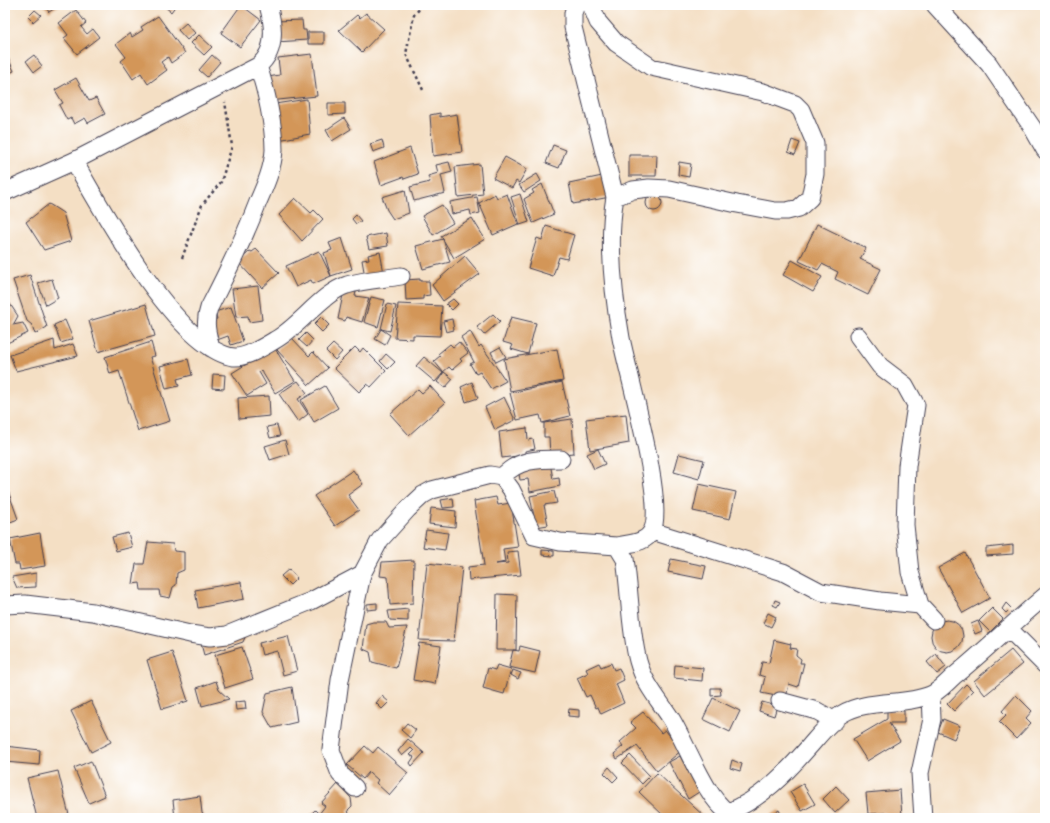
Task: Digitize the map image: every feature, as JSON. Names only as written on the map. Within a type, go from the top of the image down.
[{"type":"street","points":[[5,192],[74,161],[258,66],[265,60],[273,43],[268,5]]},
{"type":"street","points":[[355,788],[340,774],[331,750],[340,680],[362,574],[380,540],[397,520],[423,495],[432,490],[490,475],[502,477],[511,489],[534,536],[541,539],[560,542],[617,546],[644,541],[652,531],[656,509],[648,454],[621,337],[613,274],[611,221],[615,196],[572,27],[573,13],[576,5]]},
{"type":"street","points":[[591,5],[598,22],[616,43],[651,67],[750,88],[795,104],[801,110],[815,144],[815,174],[810,198],[799,208],[787,211],[775,211],[659,188],[633,190],[615,196]]},
{"type":"street","points":[[935,5],[989,64],[1032,127],[1045,150]]},
{"type":"street","points":[[211,348],[206,327],[206,317],[247,229],[269,176],[274,150],[266,93],[258,66]]},
{"type":"street","points":[[74,161],[138,268],[152,287],[183,323],[211,348],[227,356],[240,357],[277,340],[325,299],[346,285],[401,276]]},
{"type":"street","points":[[858,336],[880,366],[905,384],[916,405],[908,466],[905,525],[910,572],[920,605],[934,620]]},
{"type":"street","points":[[502,477],[513,467],[524,462],[536,459],[561,459]]},
{"type":"street","points":[[652,531],[783,572],[821,592],[880,601],[920,605]]},
{"type":"street","points":[[617,546],[625,559],[638,662],[649,687],[670,717],[698,771],[721,808],[729,815],[782,777],[822,732],[842,714],[863,705],[891,704],[931,695],[994,644],[1008,628],[1045,596]]},
{"type":"street","points":[[5,605],[25,604],[93,612],[190,634],[210,637],[227,635],[311,600],[362,574]]},
{"type":"street","points":[[1008,628],[1045,665]]},
{"type":"street","points":[[923,818],[920,773],[932,720],[931,695]]},
{"type":"street","points":[[780,701],[817,711],[835,720]]},
{"type":"path","points":[[423,5],[414,15],[406,54],[424,92]]},
{"type":"path","points":[[182,258],[202,205],[221,182],[232,146],[225,99],[225,84]]},
{"type":"building","points":[[44,5],[60,5],[49,12]]},
{"type":"building","points":[[163,5],[176,5],[171,12]]},
{"type":"building","points":[[241,5],[261,20],[240,47],[221,33]]},
{"type":"building","points":[[35,10],[41,15],[33,22],[28,17]]},
{"type":"building","points":[[76,10],[86,23],[81,27],[87,34],[93,29],[99,37],[77,54],[64,38],[68,35],[59,23]]},
{"type":"building","points":[[366,13],[384,29],[362,52],[339,30],[357,15],[360,18]]},
{"type":"building","points":[[158,16],[185,53],[171,63],[168,57],[161,62],[167,70],[148,84],[141,73],[133,79],[121,61],[126,57],[116,44],[130,33],[132,37],[143,30],[141,27]]},
{"type":"building","points":[[302,20],[303,30],[306,30],[307,40],[276,42],[275,21]]},
{"type":"building","points":[[186,23],[195,33],[187,40],[178,30]]},
{"type":"building","points":[[308,32],[324,32],[324,44],[308,44]]},
{"type":"building","points":[[199,35],[212,47],[204,55],[191,43]]},
{"type":"building","points":[[5,51],[14,71],[5,75]]},
{"type":"building","points":[[312,54],[317,96],[269,101],[268,77],[280,75],[278,58]]},
{"type":"building","points":[[34,55],[42,66],[34,72],[26,61]]},
{"type":"building","points":[[212,55],[220,62],[207,77],[199,70]]},
{"type":"building","points":[[76,78],[89,101],[96,98],[105,114],[88,123],[85,118],[74,124],[71,118],[67,120],[59,105],[63,103],[55,90]]},
{"type":"building","points":[[307,99],[310,134],[278,140],[275,104]]},
{"type":"building","points":[[328,103],[345,103],[345,114],[328,115]]},
{"type":"building","points":[[440,113],[440,117],[457,114],[462,152],[433,156],[430,115]]},
{"type":"building","points":[[344,118],[351,129],[332,141],[326,130]]},
{"type":"building","points":[[382,140],[384,148],[373,152],[370,144]]},
{"type":"building","points":[[792,140],[800,143],[795,155],[788,152]]},
{"type":"building","points":[[553,145],[566,150],[559,168],[546,163]]},
{"type":"building","points":[[410,148],[418,174],[404,179],[403,177],[381,185],[374,162]]},
{"type":"building","points":[[629,155],[657,155],[656,176],[629,176]]},
{"type":"building","points":[[505,157],[527,169],[519,183],[516,181],[512,188],[493,178]]},
{"type":"building","points":[[449,162],[452,172],[441,175],[445,193],[414,201],[410,187],[430,182],[428,176],[438,173],[436,165]]},
{"type":"building","points":[[679,162],[691,164],[689,177],[678,175]]},
{"type":"building","points":[[480,164],[483,194],[458,197],[455,167]]},
{"type":"building","points":[[537,174],[541,181],[524,192],[519,185]]},
{"type":"building","points":[[607,175],[610,197],[573,204],[569,183]]},
{"type":"building","points":[[542,184],[554,214],[533,223],[524,199],[534,193],[532,190]]},
{"type":"building","points":[[405,190],[409,213],[393,219],[387,210],[382,197]]},
{"type":"building","points":[[495,194],[497,198],[507,194],[518,224],[493,235],[479,203]]},
{"type":"building","points":[[520,194],[529,222],[520,225],[511,197]]},
{"type":"building","points":[[654,195],[661,200],[662,203],[657,210],[654,211],[647,206],[646,203],[651,196]]},
{"type":"building","points":[[477,197],[480,213],[471,215],[470,210],[452,214],[450,202]]},
{"type":"building","points":[[295,198],[311,213],[314,210],[323,219],[302,241],[279,215]]},
{"type":"building","points":[[49,204],[63,213],[71,241],[44,250],[26,222]]},
{"type":"building","points":[[442,205],[453,223],[433,235],[422,216]]},
{"type":"building","points":[[356,215],[361,221],[356,224],[352,219]]},
{"type":"building","points":[[472,218],[485,239],[454,258],[441,236]]},
{"type":"building","points":[[817,224],[866,248],[860,259],[881,269],[868,295],[835,279],[838,272],[822,264],[818,270],[799,261]]},
{"type":"building","points":[[546,226],[574,235],[567,259],[559,257],[553,276],[528,268],[537,238],[542,240]]},
{"type":"building","points":[[386,233],[388,246],[369,249],[366,237]]},
{"type":"building","points":[[342,238],[352,269],[331,276],[324,253],[332,250],[329,243]]},
{"type":"building","points":[[443,239],[450,262],[423,269],[416,246]]},
{"type":"building","points":[[256,249],[279,273],[262,288],[238,262],[250,251],[252,252]]},
{"type":"building","points":[[319,251],[331,276],[313,284],[311,280],[296,287],[286,266]]},
{"type":"building","points":[[380,252],[384,273],[365,277],[362,260],[369,259],[368,255]]},
{"type":"building","points":[[465,256],[480,274],[443,301],[432,285]]},
{"type":"building","points":[[792,260],[822,277],[813,292],[783,275]]},
{"type":"building","points":[[30,275],[47,327],[35,334],[32,325],[27,321],[13,280]]},
{"type":"building","points":[[52,279],[58,298],[46,305],[38,283]]},
{"type":"building","points":[[420,279],[420,281],[429,281],[430,295],[423,296],[423,299],[406,300],[405,280]]},
{"type":"building","points":[[258,286],[262,320],[249,322],[248,316],[236,317],[232,289]]},
{"type":"building","points":[[344,290],[356,292],[355,296],[369,298],[362,322],[346,317],[345,321],[338,319]]},
{"type":"building","points":[[371,297],[385,300],[378,327],[364,322]]},
{"type":"building","points":[[453,299],[458,304],[452,310],[446,304]]},
{"type":"building","points":[[8,301],[18,316],[13,325],[23,323],[28,333],[5,344],[5,303]]},
{"type":"building","points":[[146,304],[155,336],[98,352],[89,321]]},
{"type":"building","points":[[387,304],[396,306],[390,331],[381,329]]},
{"type":"building","points":[[398,304],[442,306],[440,336],[413,335],[413,339],[395,338]]},
{"type":"building","points":[[231,307],[243,341],[231,345],[228,336],[217,340],[210,321],[217,319],[215,312]]},
{"type":"building","points":[[493,314],[500,321],[484,335],[477,327]]},
{"type":"building","points":[[321,317],[329,325],[322,332],[314,324]]},
{"type":"building","points":[[511,317],[536,323],[528,354],[511,349],[513,345],[503,342]]},
{"type":"building","points":[[452,319],[454,330],[446,332],[443,321]]},
{"type":"building","points":[[65,320],[73,339],[61,343],[54,325]]},
{"type":"building","points":[[381,329],[390,335],[385,345],[375,339]]},
{"type":"building","points":[[470,331],[479,347],[481,345],[506,381],[491,389],[480,372],[476,374],[470,364],[474,362],[461,337]]},
{"type":"building","points":[[306,333],[313,340],[307,347],[299,340]]},
{"type":"building","points":[[291,337],[309,356],[313,352],[328,368],[309,385],[277,350]]},
{"type":"building","points":[[54,340],[55,350],[73,344],[78,356],[16,371],[10,355]]},
{"type":"building","points":[[151,342],[155,356],[150,357],[170,421],[138,431],[119,371],[110,374],[105,357]]},
{"type":"building","points":[[459,342],[468,353],[460,359],[462,361],[452,370],[449,367],[443,372],[434,361],[440,356],[438,354],[450,344],[453,347]]},
{"type":"building","points":[[333,344],[342,352],[335,360],[326,351]]},
{"type":"building","points":[[274,347],[295,381],[275,393],[261,370],[259,372],[266,384],[247,396],[232,373]]},
{"type":"building","points":[[355,347],[360,352],[363,348],[386,371],[371,387],[367,384],[359,392],[334,368]]},
{"type":"building","points":[[500,347],[506,357],[496,362],[491,352]]},
{"type":"building","points":[[557,349],[563,381],[510,391],[504,359]]},
{"type":"building","points":[[386,354],[395,362],[388,369],[380,361]]},
{"type":"building","points":[[424,357],[443,373],[435,382],[416,366]]},
{"type":"building","points":[[188,359],[192,375],[177,379],[179,386],[166,389],[160,366]]},
{"type":"building","points":[[444,372],[453,379],[445,388],[437,382]]},
{"type":"building","points":[[213,374],[225,375],[224,389],[212,388]]},
{"type":"building","points":[[298,381],[307,393],[298,399],[308,414],[298,422],[279,394]]},
{"type":"building","points":[[472,382],[478,398],[466,402],[461,387]]},
{"type":"building","points":[[562,382],[570,416],[542,423],[540,415],[517,420],[510,393]]},
{"type":"building","points":[[325,386],[338,408],[314,422],[301,400]]},
{"type":"building","points":[[430,386],[445,403],[409,435],[390,414],[418,389],[422,393]]},
{"type":"building","points":[[269,396],[270,416],[239,419],[238,398]]},
{"type":"building","points":[[504,397],[515,420],[495,430],[485,407]]},
{"type":"building","points":[[626,414],[629,443],[590,450],[586,419]]},
{"type":"building","points":[[572,419],[574,453],[550,455],[549,437],[544,437],[544,423]]},
{"type":"building","points":[[277,425],[280,436],[270,438],[267,427]]},
{"type":"building","points":[[527,428],[528,440],[533,439],[535,449],[525,451],[525,455],[502,458],[499,432]]},
{"type":"building","points":[[285,440],[289,454],[270,460],[265,446]]},
{"type":"building","points":[[598,449],[605,464],[594,469],[587,454]]},
{"type":"building","points":[[679,454],[704,460],[699,479],[674,472]]},
{"type":"building","points":[[550,463],[553,479],[559,478],[560,486],[530,492],[528,479],[520,480],[518,468]]},
{"type":"building","points":[[353,470],[363,484],[348,495],[359,510],[335,526],[314,496]]},
{"type":"building","points":[[699,484],[736,492],[730,519],[693,511]]},
{"type":"building","points":[[7,488],[18,519],[5,524],[5,489]]},
{"type":"building","points":[[554,491],[557,503],[544,505],[548,525],[536,527],[530,496]]},
{"type":"building","points":[[496,497],[498,505],[511,503],[518,547],[503,549],[505,562],[496,564],[508,563],[507,552],[518,551],[521,575],[469,580],[468,567],[484,565],[474,501]]},
{"type":"building","points":[[453,498],[454,507],[443,508],[441,500]]},
{"type":"building","points":[[431,508],[456,511],[455,527],[429,524]]},
{"type":"building","points":[[426,530],[448,533],[445,550],[423,547]]},
{"type":"building","points":[[40,533],[45,566],[20,570],[19,564],[15,564],[10,539]]},
{"type":"building","points":[[128,533],[132,547],[116,551],[112,537]]},
{"type":"building","points":[[148,542],[173,544],[174,551],[184,552],[184,570],[177,573],[176,585],[173,587],[170,598],[160,596],[159,590],[141,590],[140,583],[133,584],[136,564],[144,564]]},
{"type":"building","points":[[1013,545],[1013,554],[986,556],[986,548]]},
{"type":"building","points":[[542,550],[554,551],[554,556],[542,555]]},
{"type":"building","points":[[965,553],[990,598],[963,613],[938,568]]},
{"type":"building","points":[[671,559],[706,566],[703,579],[668,572]]},
{"type":"building","points":[[414,560],[413,603],[390,605],[388,577],[380,576],[382,562]]},
{"type":"building","points":[[427,563],[462,567],[454,641],[419,640]]},
{"type":"building","points":[[289,569],[297,578],[290,585],[281,576]]},
{"type":"building","points":[[36,573],[36,587],[17,588],[12,577]]},
{"type":"building","points":[[241,582],[244,599],[198,608],[195,590]]},
{"type":"building","points":[[497,594],[517,595],[516,650],[496,650]]},
{"type":"building","points":[[775,600],[780,602],[777,607],[773,605]]},
{"type":"building","points":[[377,603],[377,609],[367,610],[367,604]]},
{"type":"building","points":[[1006,603],[1011,608],[1006,613],[1002,609]]},
{"type":"building","points":[[992,608],[1003,619],[990,632],[979,621]]},
{"type":"building","points":[[408,609],[408,621],[390,620],[388,611]]},
{"type":"building","points":[[768,613],[776,617],[771,627],[763,623]]},
{"type":"building","points":[[944,620],[950,620],[960,627],[963,636],[962,642],[956,649],[950,652],[944,652],[934,645],[931,639],[931,633],[938,623]]},
{"type":"building","points":[[978,621],[982,631],[975,634],[971,624]]},
{"type":"building","points":[[373,622],[386,622],[389,628],[407,627],[396,668],[372,662],[370,652],[363,649],[366,624]]},
{"type":"building","points":[[246,635],[243,642],[204,655],[201,644]]},
{"type":"building","points":[[288,636],[297,671],[283,675],[277,651],[262,655],[259,643]]},
{"type":"building","points":[[774,640],[791,644],[790,648],[797,649],[796,655],[801,659],[800,663],[804,663],[798,687],[789,684],[786,698],[761,693],[765,677],[759,675],[762,662],[769,663]]},
{"type":"building","points":[[419,643],[441,646],[435,684],[413,680]]},
{"type":"building","points":[[520,646],[540,651],[535,673],[509,667],[513,650],[519,651]]},
{"type":"building","points":[[242,647],[253,679],[225,688],[215,655]]},
{"type":"building","points":[[1011,650],[1023,664],[985,695],[974,681]]},
{"type":"building","points":[[172,652],[188,701],[162,709],[147,660]]},
{"type":"building","points":[[936,654],[946,667],[937,674],[927,662]]},
{"type":"building","points":[[599,663],[601,667],[611,663],[614,670],[619,668],[624,680],[616,684],[624,703],[601,714],[598,707],[596,708],[590,695],[586,697],[577,678],[588,673],[586,669]]},
{"type":"building","points":[[497,665],[511,669],[504,694],[483,688],[488,668],[495,670]]},
{"type":"building","points":[[675,665],[703,668],[702,681],[674,678]]},
{"type":"building","points":[[513,670],[521,673],[518,679],[511,675]]},
{"type":"building","points":[[216,681],[219,690],[229,699],[202,706],[197,688]]},
{"type":"building","points":[[966,684],[973,691],[954,711],[947,704]]},
{"type":"building","points":[[292,687],[297,722],[272,728],[263,712],[267,693]]},
{"type":"building","points":[[711,688],[720,688],[721,695],[711,696]]},
{"type":"building","points":[[1016,695],[1032,711],[1026,718],[1031,723],[1016,739],[999,722],[1006,715],[1002,711]]},
{"type":"building","points":[[382,696],[389,702],[382,709],[376,703]]},
{"type":"building","points":[[713,698],[740,711],[730,732],[703,719]]},
{"type":"building","points":[[91,701],[111,742],[91,752],[71,711]]},
{"type":"building","points":[[245,701],[246,709],[236,710],[235,702]]},
{"type":"building","points":[[762,702],[777,706],[774,716],[759,711]]},
{"type":"building","points":[[569,709],[579,710],[579,717],[568,716]]},
{"type":"building","points":[[887,710],[904,711],[904,723],[889,723],[900,741],[867,761],[853,739],[887,719]]},
{"type":"building","points":[[643,712],[661,733],[665,730],[682,750],[657,771],[637,746],[617,759],[614,754],[623,746],[620,742],[636,728],[630,722]]},
{"type":"building","points":[[943,719],[960,726],[954,739],[938,732]]},
{"type":"building","points":[[407,723],[416,730],[410,738],[401,730]]},
{"type":"building","points":[[408,739],[424,753],[412,766],[410,763],[414,757],[410,755],[414,751],[411,748],[402,756],[398,751]]},
{"type":"building","points":[[5,746],[40,750],[39,765],[5,762]]},
{"type":"building","points":[[365,746],[373,753],[378,747],[408,773],[389,795],[376,783],[378,780],[369,772],[363,779],[347,765]]},
{"type":"building","points":[[630,755],[650,776],[642,784],[622,763]]},
{"type":"building","points":[[680,756],[699,792],[688,799],[669,762]]},
{"type":"building","points":[[732,760],[742,764],[740,771],[730,768]]},
{"type":"building","points":[[91,761],[105,796],[89,803],[74,768]]},
{"type":"building","points":[[609,767],[618,777],[613,782],[604,773]]},
{"type":"building","points":[[58,771],[69,815],[59,818],[37,818],[27,778]]},
{"type":"building","points":[[657,773],[706,818],[666,818],[639,792]]},
{"type":"building","points":[[338,784],[351,798],[352,806],[348,810],[350,818],[307,818],[315,810],[319,814],[325,806],[321,803]]},
{"type":"building","points":[[803,784],[815,804],[802,811],[790,792]]},
{"type":"building","points":[[836,786],[849,800],[835,813],[823,799]]},
{"type":"building","points":[[900,790],[902,816],[886,817],[885,813],[868,814],[866,793]]},
{"type":"building","points":[[200,796],[202,813],[205,818],[175,818],[173,800]]},
{"type":"building","points":[[779,810],[783,818],[766,818]]}]
